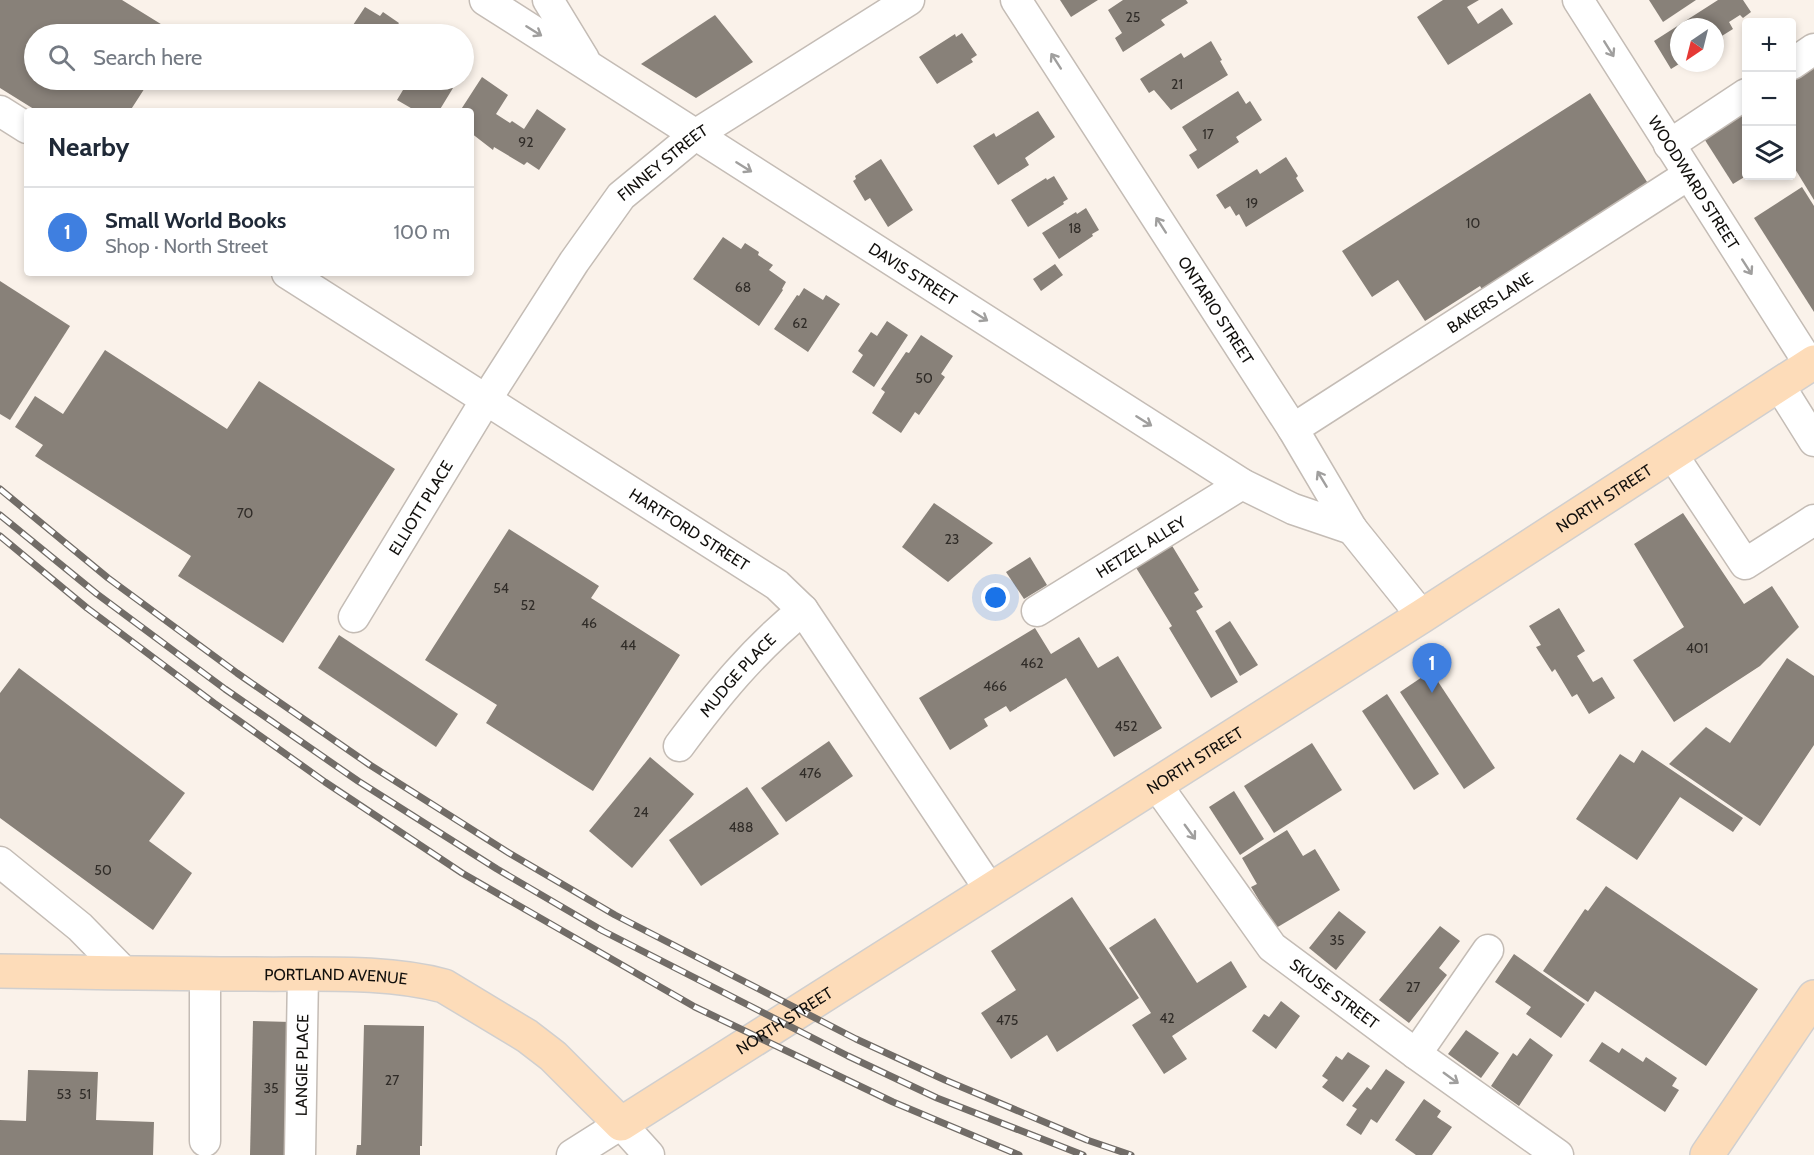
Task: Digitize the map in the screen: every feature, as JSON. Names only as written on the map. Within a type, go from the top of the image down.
[{"type":"main road","name":"NORTH STREET","points":[[621,1124],[1422,616],[1812,363]]},
{"type":"main road","name":"PORTLAND AVENUE","points":[[0,971],[404,977],[444,986],[527,1036],[553,1056],[621,1124]]},
{"type":"main road","points":[[1707,1155],[1814,997]]},
{"type":"street","name":"DAVIS STREET","points":[[484,0],[1242,484],[1293,509],[1352,529]]},
{"type":"street","points":[[548,0],[589,66]]},
{"type":"street","name":"FINNEY STREET","points":[[487,398],[574,262],[621,196],[695,135],[909,0]]},
{"type":"street","name":"ONTARIO STREET","points":[[1017,0],[1293,429],[1352,529],[1422,616]]},
{"type":"street","name":"WOODWARD STREET","points":[[1578,0],[1688,175],[1812,363]]},
{"type":"street","points":[[1796,61],[1814,49]]},
{"type":"street","points":[[1670,145],[1742,97]]},
{"type":"street","points":[[0,111],[24,126]]},
{"type":"street","name":"BAKERS LANE","points":[[1293,429],[1688,175]]},
{"type":"street","name":"HARTFORD STREET","points":[[292,276],[487,398],[777,585],[803,610],[990,890]]},
{"type":"street","points":[[1779,385],[1814,441]]},
{"type":"street","name":"ELLIOTT PLACE","points":[[354,617],[487,398]]},
{"type":"street","points":[[1672,454],[1745,564],[1814,520]]},
{"type":"street","name":"HETZEL ALLEY","points":[[1038,610],[1242,484]]},
{"type":"street","name":"MUDGE PLACE","points":[[679,746],[718,694],[774,633],[803,610]]},
{"type":"street","name":"SKUSE STREET","points":[[1156,784],[1272,947],[1416,1054],[1558,1155]]},
{"type":"street","points":[[0,862],[80,927],[124,972]]},
{"type":"street","points":[[1416,1054],[1488,950]]},
{"type":"street","points":[[205,1141],[206,974]]},
{"type":"street","name":"LANGIE PLACE","points":[[300,1155],[303,975]]},
{"type":"street","points":[[621,1124],[649,1155]]},
{"type":"street","name":"NORTH STREET","points":[[572,1155],[621,1124]]},
{"type":"building","points":[[0,0],[122,0],[161,24],[24,24],[24,90],[144,90],[132,108],[32,108],[0,88]]},
{"type":"building","points":[[1060,0],[1098,0],[1071,17]]},
{"type":"building","points":[[1123,0],[1186,0],[1188,3],[1161,20],[1165,25],[1123,52],[1115,38],[1122,33],[1108,10]]},
{"type":"building","points":[[1443,0],[1479,0],[1467,7],[1478,24],[1502,8],[1513,24],[1448,65],[1417,17]]},
{"type":"building","points":[[1649,0],[1696,0],[1663,22]]},
{"type":"building","points":[[1718,0],[1743,0],[1751,12],[1743,18],[1740,15],[1729,22],[1733,29],[1724,35],[1724,18],[1690,18]]},
{"type":"building","points":[[365,7],[380,16],[383,12],[399,23],[398,24],[354,24]]},
{"type":"building","points":[[715,15],[753,62],[696,98],[641,64]]},
{"type":"building","points":[[1670,31],[1670,67],[1654,41]]},
{"type":"building","points":[[962,33],[977,55],[971,59],[973,62],[937,84],[919,57],[955,34],[956,37]]},
{"type":"building","points":[[1211,41],[1228,75],[1171,110],[1154,90],[1149,93],[1140,79],[1181,53],[1184,58]]},
{"type":"building","points":[[1814,67],[1814,200],[1796,171],[1796,78]]},
{"type":"building","points":[[482,77],[508,95],[496,114],[510,123],[512,121],[524,129],[537,109],[566,129],[539,170],[527,162],[524,165],[494,147],[493,150],[474,135],[474,108],[462,108]]},
{"type":"building","points":[[403,90],[452,90],[441,108],[411,108],[397,100]]},
{"type":"building","points":[[1238,91],[1246,104],[1250,101],[1262,120],[1236,137],[1239,142],[1198,169],[1189,155],[1197,150],[1182,127]]},
{"type":"building","points":[[1590,93],[1649,185],[1483,291],[1480,286],[1425,321],[1398,280],[1372,297],[1342,251]]},
{"type":"building","points":[[1038,111],[1055,137],[1025,158],[1029,165],[998,185],[973,146],[994,133],[996,137]]},
{"type":"building","points":[[1742,112],[1742,178],[1733,184],[1703,137]]},
{"type":"building","points":[[1286,157],[1304,191],[1246,227],[1239,214],[1236,216],[1230,206],[1225,209],[1216,195],[1257,169],[1260,174]]},
{"type":"building","points":[[881,159],[913,210],[888,227],[870,198],[865,201],[853,181],[856,179],[855,176]]},
{"type":"building","points":[[1054,176],[1068,199],[1063,202],[1064,204],[1028,227],[1011,200],[1046,178],[1047,180]]},
{"type":"building","points":[[1802,187],[1814,206],[1814,312],[1754,218]]},
{"type":"building","points":[[1086,208],[1099,230],[1059,259],[1042,233]]},
{"type":"building","points":[[723,237],[741,249],[745,243],[759,252],[758,255],[773,265],[769,270],[786,282],[759,326],[693,279]]},
{"type":"building","points":[[1055,264],[1063,275],[1041,291],[1033,279]]},
{"type":"building","points":[[0,281],[70,326],[10,420],[0,414]]},
{"type":"building","points":[[804,288],[823,300],[826,295],[840,304],[808,352],[774,329]]},
{"type":"building","points":[[887,321],[908,335],[874,387],[852,372],[863,355],[858,351],[871,332],[877,336]]},
{"type":"building","points":[[921,335],[953,356],[941,374],[945,377],[919,415],[915,412],[901,433],[872,413],[885,392],[881,389],[906,352],[909,353]]},
{"type":"building","points":[[105,350],[227,429],[259,381],[395,469],[283,643],[178,576],[191,556],[35,456],[43,445],[15,427],[35,396],[63,414]]},
{"type":"building","points":[[934,503],[993,543],[948,582],[902,547]]},
{"type":"building","points":[[1683,513],[1744,604],[1772,586],[1799,627],[1760,666],[1674,722],[1633,660],[1684,627],[1634,544]]},
{"type":"building","points":[[509,529],[599,586],[591,598],[680,655],[593,791],[486,723],[497,705],[425,660]]},
{"type":"building","points":[[1171,544],[1199,590],[1194,593],[1203,607],[1196,611],[1238,682],[1211,698],[1169,628],[1172,626],[1135,566]]},
{"type":"building","points":[[1030,557],[1047,585],[1024,599],[1006,572]]},
{"type":"building","points":[[1559,608],[1585,651],[1577,656],[1593,682],[1602,677],[1615,698],[1589,714],[1577,694],[1572,697],[1555,669],[1552,672],[1536,647],[1541,645],[1529,626]]},
{"type":"building","points":[[1230,621],[1258,665],[1240,676],[1215,631]]},
{"type":"building","points":[[1035,628],[1051,654],[1079,637],[1098,668],[1118,656],[1162,728],[1114,757],[1066,678],[1010,712],[1006,706],[984,719],[988,726],[950,750],[919,698]]},
{"type":"building","points":[[339,635],[458,714],[436,747],[318,668]]},
{"type":"building","points":[[1787,658],[1814,676],[1814,745],[1760,826],[1669,764],[1706,727],[1730,743]]},
{"type":"building","points":[[19,668],[185,793],[149,841],[192,873],[153,930],[0,818],[0,693]]},
{"type":"building","points":[[1431,671],[1495,768],[1464,789],[1400,692]]},
{"type":"building","points":[[1387,694],[1439,774],[1414,790],[1362,711]]},
{"type":"building","points":[[829,741],[853,776],[786,822],[761,788]]},
{"type":"building","points":[[1312,743],[1342,790],[1274,833],[1244,786]]},
{"type":"building","points":[[1642,750],[1743,818],[1733,832],[1680,797],[1637,860],[1576,819],[1620,754],[1634,763]]},
{"type":"building","points":[[650,757],[694,794],[632,868],[589,831]]},
{"type":"building","points":[[747,787],[779,834],[701,886],[669,840]]},
{"type":"building","points":[[1234,791],[1264,839],[1240,855],[1209,807]]},
{"type":"building","points":[[1287,830],[1303,856],[1315,849],[1340,890],[1276,928],[1251,887],[1257,884],[1242,858]]},
{"type":"building","points":[[1606,886],[1758,989],[1706,1066],[1595,991],[1588,1002],[1543,971],[1585,909],[1588,911]]},
{"type":"building","points":[[1072,897],[1139,998],[1057,1052],[1047,1035],[1011,1059],[981,1013],[1016,990],[991,951]]},
{"type":"building","points":[[1339,911],[1366,932],[1336,970],[1309,948]]},
{"type":"building","points":[[1155,918],[1197,983],[1231,961],[1247,987],[1172,1036],[1187,1059],[1164,1074],[1132,1025],[1151,1013],[1109,948]]},
{"type":"building","points":[[1440,926],[1460,941],[1439,968],[1447,975],[1409,1023],[1379,1000]]},
{"type":"building","points":[[1514,954],[1585,1004],[1561,1038],[1526,1014],[1531,1007],[1495,982]]},
{"type":"building","points":[[1281,1001],[1300,1016],[1276,1049],[1252,1031],[1264,1014],[1269,1017]]},
{"type":"building","points":[[253,1021],[291,1022],[288,1155],[250,1155]]},
{"type":"building","points":[[364,1025],[424,1026],[420,1155],[356,1155],[357,1145],[361,1145]]},
{"type":"building","points":[[1466,1030],[1499,1053],[1481,1078],[1448,1054]]},
{"type":"building","points":[[1530,1038],[1553,1055],[1519,1106],[1491,1086],[1513,1053],[1517,1056]]},
{"type":"building","points":[[1602,1042],[1619,1053],[1622,1048],[1643,1062],[1646,1057],[1677,1078],[1672,1086],[1679,1090],[1665,1112],[1589,1061]]},
{"type":"building","points":[[1348,1052],[1370,1066],[1343,1102],[1322,1087],[1328,1080],[1322,1076],[1336,1056],[1342,1060]]},
{"type":"building","points":[[1386,1069],[1405,1082],[1377,1123],[1371,1119],[1361,1135],[1346,1125],[1357,1109],[1352,1106],[1367,1087],[1371,1090]]},
{"type":"building","points":[[28,1070],[98,1072],[96,1120],[154,1122],[153,1155],[0,1155],[0,1120],[26,1121]]},
{"type":"building","points":[[1424,1099],[1441,1111],[1437,1117],[1452,1127],[1432,1155],[1416,1155],[1395,1140]]},
{"type":"railway","points":[[0,489],[108,578],[237,673],[370,765],[509,853],[615,915],[856,1039],[945,1080],[1087,1140],[1131,1155]]},
{"type":"railway","points":[[0,515],[97,594],[225,689],[358,781],[497,869],[603,931],[848,1056],[937,1098],[1083,1155]]},
{"type":"railway","points":[[0,536],[87,608],[214,703],[325,782],[462,873],[695,1007],[893,1102],[1019,1155]]},
{"type":"place","name":"Small World Books","points":[[1432,693]]}]
